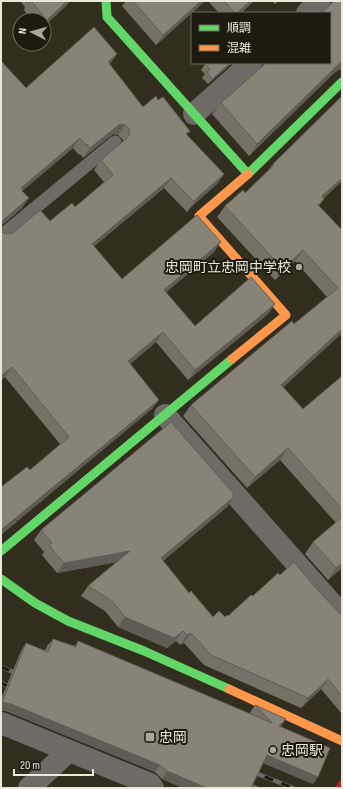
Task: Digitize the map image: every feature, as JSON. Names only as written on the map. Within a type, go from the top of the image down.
[{"type":"street","points":[[106,1],[107,17],[248,174]]},
{"type":"street","points":[[308,12],[320,1]]},
{"type":"street","points":[[194,114],[250,64]]},
{"type":"street","points":[[1,551],[286,315],[199,216],[248,174],[342,82]]},
{"type":"street","points":[[165,415],[342,615]]},
{"type":"street","points":[[1,579],[35,603],[68,621],[144,651],[342,741]]},
{"type":"street","points":[[1,722],[150,784],[153,788]]},
{"type":"street","points":[[29,788],[69,751]]},
{"type":"lane","points":[[1,236],[115,142]]},
{"type":"building","points":[[31,1],[67,1],[52,15],[52,12],[40,12]]},
{"type":"building","points":[[133,1],[201,1],[163,35]]},
{"type":"building","points":[[224,1],[250,1],[238,12],[234,12]]},
{"type":"building","points":[[334,1],[342,1],[342,61],[257,144],[221,103],[265,64],[331,64],[331,12],[321,12]]},
{"type":"building","points":[[94,27],[117,54],[108,62],[143,107],[156,96],[158,100],[163,97],[190,131],[186,134],[224,174],[194,202],[171,178],[92,244],[122,279],[197,215],[221,242],[164,290],[195,326],[251,277],[275,304],[195,370],[163,332],[128,361],[159,400],[1,530],[1,487],[27,467],[30,470],[69,437],[12,367],[1,376],[1,229],[5,234],[13,233],[40,210],[50,221],[72,203],[75,207],[113,175],[101,160],[127,138],[130,130],[125,125],[120,124],[90,148],[80,138],[21,188],[29,198],[3,220],[1,224],[1,61],[26,88]]},
{"type":"building","points":[[205,64],[229,64],[212,79],[207,72],[210,69]]},
{"type":"building","points":[[342,96],[342,178],[322,196],[324,199],[318,205],[342,230],[342,329],[281,385],[303,409],[342,376],[342,509],[288,448],[255,477],[191,405],[292,321],[294,324],[338,288],[303,250],[283,269],[225,206],[243,190],[245,193]]},
{"type":"building","points":[[171,422],[234,494],[234,497],[161,558],[189,593],[191,591],[213,617],[219,611],[225,617],[227,615],[228,616],[251,595],[253,596],[278,573],[280,575],[294,562],[342,616],[342,696],[328,679],[308,698],[211,655],[191,633],[187,635],[183,631],[174,638],[125,617],[112,601],[88,586],[130,551],[64,563],[49,545],[52,543],[41,530]]},
{"type":"building","points":[[342,517],[342,563],[336,568],[313,542]]},
{"type":"building","points":[[53,639],[76,647],[78,641],[272,723],[255,705],[286,719],[279,726],[330,748],[318,777],[267,755],[251,788],[207,788],[167,771],[160,765],[11,704],[2,702],[26,643],[48,652]]},
{"type":"railway","points":[[1,667],[23,676]]},
{"type":"railway","points":[[1,683],[16,690]]},
{"type":"railway","points":[[248,770],[293,788]]},
{"type":"railway","points":[[241,782],[256,788]]},
{"type":"traffic: fast","points":[[106,1],[107,17],[248,174],[342,82]]},
{"type":"traffic: fast","points":[[1,551],[232,359]]},
{"type":"traffic: fast","points":[[1,579],[35,603],[68,621],[144,651],[229,689]]},
{"type":"traffic: slow","points":[[232,359],[286,315],[199,216],[248,174]]},
{"type":"traffic: slow","points":[[229,689],[342,741]]},
{"type":"place","name":"忠岡町立忠岡中学校","points":[[299,267]]},
{"type":"place","name":"忠岡","points":[[150,737]]},
{"type":"place","name":"忠岡駅","points":[[273,750]]}]
